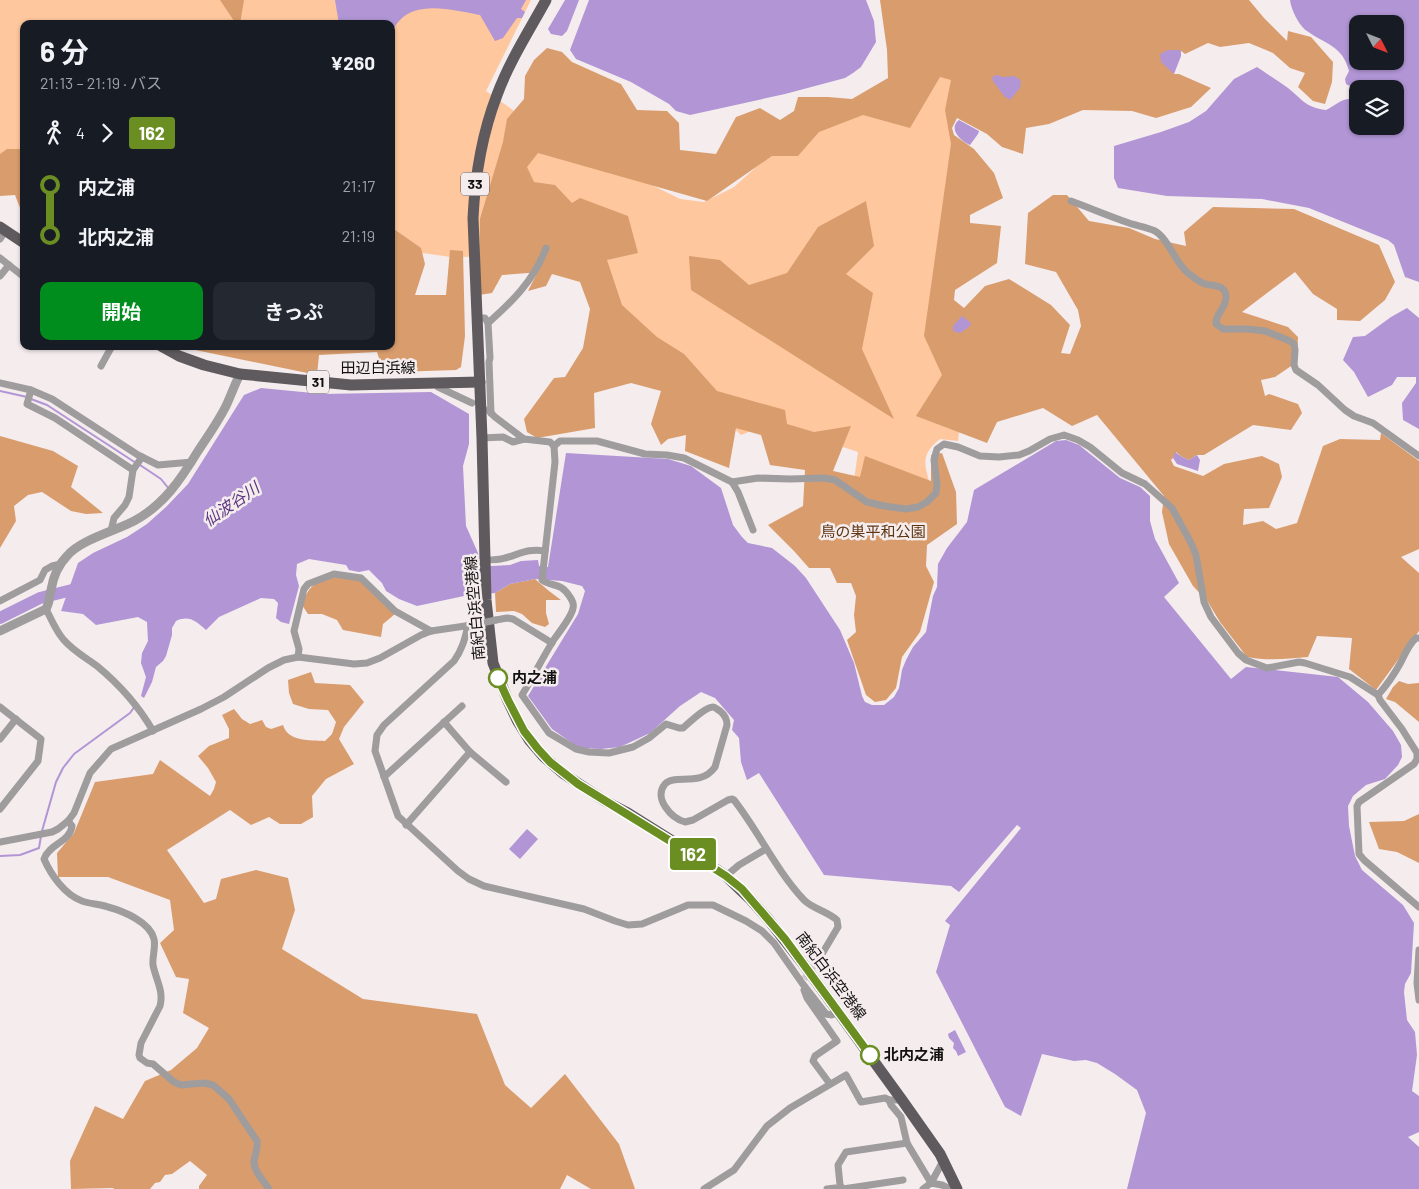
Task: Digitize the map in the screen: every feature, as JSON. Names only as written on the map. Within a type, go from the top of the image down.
[{"type":"main road","name":"南紀白浜空港線","points":[[546,0],[520,47],[497,95],[482,145],[475,186],[473,218],[482,438],[486,600],[494,667],[517,720],[550,762],[578,784],[626,812],[726,876],[742,889],[768,918],[839,1011],[902,1100],[943,1161],[957,1189]]},
{"type":"main road","points":[[2,232],[20,241]]},
{"type":"main road","name":"田辺白浜線","points":[[168,350],[179,356],[240,374],[351,385],[480,382]]},
{"type":"street","points":[[1071,201],[1155,232],[1168,246],[1183,270],[1205,284],[1221,287],[1226,296],[1224,306],[1216,320],[1219,328],[1223,330],[1247,329],[1265,331],[1290,341],[1294,344],[1294,365],[1296,370],[1318,385],[1350,413],[1373,423],[1419,456]]},
{"type":"street","points":[[488,324],[528,283],[541,262],[546,248]]},
{"type":"street","points":[[0,258],[20,274]]},
{"type":"street","points":[[0,276],[9,265]]},
{"type":"street","points":[[476,318],[485,318],[488,324],[490,411],[524,439]]},
{"type":"street","points":[[100,366],[110,350]]},
{"type":"street","points":[[153,731],[129,696],[113,680],[75,651],[63,639],[48,606],[53,580],[67,554],[77,547],[134,521],[154,509],[166,498],[192,462],[226,406],[240,374]]},
{"type":"street","points":[[0,383],[29,395],[61,403],[141,458],[158,465],[192,462]]},
{"type":"street","points":[[437,383],[438,387],[472,403]]},
{"type":"street","points":[[29,395],[26,404],[55,418],[134,469]]},
{"type":"street","points":[[732,482],[758,478],[824,478],[835,480],[867,502],[906,509],[918,507],[927,502],[936,493],[938,484],[934,460],[937,450],[944,444],[958,447],[980,456],[999,457],[1029,451],[1050,439],[1064,435],[1090,447],[1122,473],[1145,484],[1172,508],[1196,555],[1202,592],[1208,609],[1226,638],[1246,660],[1267,668],[1305,662],[1350,677],[1378,695],[1402,729],[1417,753],[1418,759],[1414,764],[1359,802],[1357,806],[1359,854],[1419,907]]},
{"type":"street","points":[[482,438],[503,437],[513,442],[524,439],[550,442],[554,446],[555,462],[542,580],[558,585],[564,590],[571,599],[573,608],[522,695],[549,733],[576,749],[593,753],[616,751],[633,746],[647,740],[666,724],[683,728],[702,712],[710,708],[714,707],[723,714],[727,720],[727,725],[715,767],[703,777],[670,780],[663,788],[661,794],[662,801],[676,817],[685,822],[693,820],[728,800],[733,800],[803,899],[811,906],[833,916],[837,920],[838,927],[819,958]]},
{"type":"street","points":[[554,446],[560,440],[597,441],[645,454],[667,454],[684,458],[732,482],[753,530]]},
{"type":"street","points":[[111,531],[114,518],[129,497],[134,469],[141,458]]},
{"type":"street","points":[[485,561],[506,558],[524,551],[545,551]]},
{"type":"street","points":[[0,601],[40,580],[45,570],[52,566],[60,566]]},
{"type":"street","points":[[298,657],[299,649],[294,631],[304,589],[308,584],[334,574],[361,578],[395,611],[431,631]]},
{"type":"street","points":[[0,631],[48,606]]},
{"type":"street","points":[[0,842],[52,832],[58,829],[74,813],[90,773],[111,749],[224,697],[268,668],[284,660],[298,657],[354,664],[367,663],[431,631],[507,618],[513,619],[552,643]]},
{"type":"street","points":[[468,625],[461,652],[454,661],[384,725],[377,736],[375,750],[398,816],[458,871],[484,886],[584,910],[628,925],[642,924],[688,905],[713,905],[746,920],[762,931],[774,943],[826,1014],[832,1015],[839,1011]]},
{"type":"street","points":[[1378,695],[1399,665],[1412,641],[1419,638]]},
{"type":"street","points":[[384,777],[462,706]]},
{"type":"street","points":[[0,707],[41,739],[38,761],[0,809]]},
{"type":"street","points":[[0,739],[16,719]]},
{"type":"street","points":[[444,722],[470,752],[506,782]]},
{"type":"street","points":[[406,824],[470,752]]},
{"type":"street","points":[[68,821],[72,826],[70,834],[46,853],[44,859],[48,869],[69,894],[82,901],[109,907],[139,920],[151,932],[154,939],[153,964],[161,993],[161,1000],[160,1006],[141,1043],[140,1058],[147,1063],[153,1064],[174,1082],[181,1085],[214,1084],[229,1099],[257,1141],[258,1150],[254,1160],[254,1168],[269,1189]]},
{"type":"street","points":[[726,876],[739,865],[766,849]]},
{"type":"street","points":[[1419,950],[1417,983],[1419,1000]]},
{"type":"street","points":[[803,981],[807,998],[837,1041],[815,1056],[813,1061],[830,1084]]},
{"type":"street","points":[[704,1189],[734,1170],[767,1126],[790,1108],[846,1075],[862,1102],[885,1098],[889,1100],[902,1100]]},
{"type":"street","points":[[889,1100],[901,1117],[907,1143],[931,1184]]},
{"type":"street","points":[[843,1189],[840,1185],[838,1165],[846,1152],[907,1143]]},
{"type":"street","points":[[923,1189],[931,1184],[943,1161]]},
{"type":"street","points":[[827,1189],[843,1189],[903,1180]]},
{"type":"street","points":[[931,1184],[942,1185],[950,1189]]},
{"type":"shaded area","points":[[0,0],[531,0],[486,91],[513,110],[518,122],[680,199],[704,202],[734,187],[764,160],[814,133],[950,71],[955,80],[947,118],[954,143],[928,345],[963,396],[958,441],[940,439],[933,445],[926,456],[925,461],[931,488],[854,480],[858,452],[771,423],[741,435],[678,372],[636,338],[599,255],[451,257],[415,252],[395,235],[395,20],[20,20],[20,171],[0,166]]},
{"type":"green space","points":[[220,0],[244,0],[241,20],[233,20]]},
{"type":"green space","name":"鳥の巣平和公園","points":[[880,0],[1249,0],[1287,41],[1288,31],[1311,37],[1333,62],[1332,82],[1325,104],[1313,101],[1298,87],[1305,73],[1290,68],[1273,53],[1249,43],[1220,47],[1208,43],[1185,54],[1180,50],[1168,50],[1174,74],[1179,74],[1211,88],[1191,107],[1156,118],[1132,111],[1083,110],[1049,124],[1026,128],[1023,154],[1002,147],[987,134],[957,118],[952,128],[954,135],[974,149],[994,173],[1003,198],[970,215],[970,223],[1001,226],[997,263],[955,290],[954,300],[964,308],[985,286],[1009,279],[1051,305],[1070,325],[1061,353],[1070,354],[1081,326],[1078,310],[1056,272],[1025,264],[1028,213],[1053,195],[1067,195],[1089,221],[1129,228],[1155,239],[1186,246],[1184,232],[1213,207],[1294,209],[1379,245],[1395,282],[1385,300],[1360,321],[1337,320],[1337,309],[1313,294],[1295,272],[1242,312],[1288,327],[1298,337],[1297,362],[1275,377],[1261,380],[1265,396],[1269,394],[1298,404],[1302,413],[1291,430],[1253,425],[1204,455],[1197,455],[1189,460],[1176,452],[1171,460],[1174,466],[1203,476],[1224,464],[1262,456],[1279,464],[1282,477],[1269,508],[1244,509],[1243,525],[1263,521],[1276,529],[1297,523],[1323,446],[1340,439],[1380,440],[1381,433],[1419,461],[1419,549],[1401,557],[1419,573],[1419,631],[1376,690],[1349,669],[1352,638],[1317,636],[1308,657],[1270,659],[1247,657],[1220,622],[1208,602],[1193,586],[1169,544],[1162,512],[1164,496],[1097,415],[1072,426],[1043,408],[997,422],[987,443],[916,416],[942,375],[924,336],[951,144],[945,110],[951,80],[940,77],[910,128],[863,115],[819,132],[798,156],[772,156],[707,201],[538,153],[527,167],[534,182],[555,185],[572,203],[580,198],[628,216],[638,253],[607,260],[622,305],[657,337],[684,354],[717,391],[785,410],[787,424],[814,432],[851,426],[833,471],[860,477],[865,456],[931,481],[931,455],[942,453],[956,492],[957,524],[927,545],[926,566],[934,582],[920,632],[902,657],[896,688],[886,700],[875,702],[866,695],[847,640],[856,632],[854,615],[856,596],[851,583],[837,583],[830,568],[809,568],[768,525],[803,506],[805,470],[770,465],[761,435],[736,428],[729,468],[685,451],[686,435],[668,439],[661,445],[651,424],[661,391],[631,383],[594,393],[595,428],[537,438],[527,432],[524,419],[554,378],[565,377],[583,348],[590,309],[580,282],[552,274],[546,286],[528,291],[537,273],[502,275],[492,293],[479,295],[480,219],[503,142],[507,119],[524,99],[525,76],[534,60],[547,48],[562,52],[572,62],[621,84],[637,110],[667,111],[679,123],[680,150],[716,154],[736,117],[760,108],[780,120],[794,111],[798,97],[852,99],[888,78],[887,50]]},
{"type":"green space","points":[[7,149],[20,149],[20,208],[15,195],[0,196],[0,154]]},
{"type":"green space","points":[[866,201],[874,246],[846,274],[873,293],[862,349],[894,419],[691,290],[689,256],[720,260],[749,285],[787,273],[818,227]]},
{"type":"green space","points":[[395,230],[421,248],[425,264],[415,295],[446,295],[450,250],[463,251],[465,336],[461,367],[456,370],[395,372],[392,364],[381,365],[377,352],[319,355],[317,375],[195,350],[395,350]]},
{"type":"green space","points":[[0,436],[53,451],[78,466],[71,487],[103,513],[86,514],[71,511],[42,492],[28,495],[14,506],[16,521],[0,548]]},
{"type":"green space","points":[[333,577],[359,580],[395,614],[383,624],[381,637],[343,630],[337,620],[322,614],[308,614],[302,605],[307,593],[316,584]]},
{"type":"green space","points":[[535,579],[561,600],[546,600],[546,613],[549,624],[545,627],[532,623],[522,614],[514,611],[496,612],[495,593],[510,584]]},
{"type":"green space","points":[[311,672],[315,683],[350,685],[364,702],[344,727],[339,739],[354,764],[326,779],[312,796],[313,817],[301,824],[280,824],[269,817],[251,825],[230,810],[167,850],[204,903],[216,899],[221,879],[256,870],[288,878],[295,910],[282,949],[363,999],[477,1014],[505,1085],[531,1108],[565,1074],[619,1144],[635,1189],[591,1189],[567,1175],[560,1189],[199,1189],[207,1175],[190,1161],[172,1174],[165,1175],[160,1182],[155,1183],[150,1189],[71,1189],[70,1161],[95,1106],[123,1119],[145,1081],[171,1070],[197,1048],[209,1028],[183,1013],[189,979],[176,977],[160,943],[174,930],[170,900],[108,877],[58,877],[57,853],[74,833],[95,782],[153,774],[160,760],[210,796],[216,782],[198,756],[209,746],[229,738],[229,729],[222,715],[234,709],[242,719],[250,724],[262,720],[266,727],[271,729],[283,725],[290,735],[300,739],[325,741],[332,734],[336,722],[328,710],[309,709],[293,704],[289,693],[288,680]]},
{"type":"green space","points":[[1399,681],[1408,684],[1419,683],[1419,722],[1395,702],[1386,699]]},
{"type":"green space","points":[[1419,814],[1419,863],[1397,852],[1379,849],[1369,822],[1404,821]]},
{"type":"water","points":[[335,0],[526,0],[521,9],[525,12],[522,18],[517,18],[503,38],[495,41],[480,15],[448,9],[416,10],[399,21],[395,26],[395,20],[338,20]]},
{"type":"water","points":[[565,0],[579,0],[567,31],[562,36],[551,34],[548,29]]},
{"type":"water","points":[[589,0],[866,0],[874,21],[876,42],[861,67],[845,78],[785,94],[690,115],[676,111],[669,104],[631,82],[576,59],[570,50]]},
{"type":"water","points":[[1290,0],[1419,0],[1419,282],[1405,277],[1394,245],[1388,240],[1309,208],[1262,199],[1167,196],[1118,188],[1114,178],[1114,146],[1189,122],[1206,111],[1234,79],[1257,67],[1313,107],[1326,110],[1341,101],[1349,99],[1349,135],[1404,135],[1404,80],[1349,80],[1349,85],[1346,84],[1345,79],[1349,71],[1342,56],[1332,46],[1304,29],[1296,17]]},
{"type":"water","points":[[1168,50],[1181,50],[1181,56],[1174,74],[1161,62],[1160,54]]},
{"type":"water","points":[[995,75],[1004,77],[1015,76],[1021,81],[1020,88],[1010,100],[1004,96],[993,81],[992,78]]},
{"type":"water","points":[[959,120],[979,131],[970,145],[959,137],[955,130],[956,123]]},
{"type":"water","points":[[1407,308],[1419,318],[1419,429],[1403,420],[1402,403],[1416,383],[1416,377],[1397,377],[1392,385],[1368,397],[1354,372],[1343,360],[1353,337],[1365,336]]},
{"type":"water","points":[[962,316],[971,323],[969,327],[960,333],[953,331],[953,326]]},
{"type":"water","points":[[261,388],[323,394],[431,392],[469,414],[469,444],[463,466],[466,526],[478,553],[479,564],[492,566],[510,565],[521,561],[538,560],[539,566],[548,567],[566,453],[668,459],[691,466],[721,488],[733,525],[748,543],[772,548],[795,566],[806,578],[840,630],[854,663],[862,696],[865,702],[872,705],[884,705],[894,697],[899,688],[906,660],[913,647],[926,632],[933,596],[937,587],[938,564],[947,548],[967,522],[974,490],[1056,441],[1066,440],[1079,445],[1120,478],[1140,487],[1150,496],[1150,521],[1155,539],[1179,583],[1164,597],[1231,679],[1246,667],[1338,677],[1368,702],[1393,731],[1401,745],[1402,757],[1398,765],[1385,779],[1366,785],[1353,796],[1348,806],[1349,826],[1355,856],[1362,870],[1403,905],[1414,923],[1411,973],[1405,984],[1404,992],[1407,1020],[1415,1032],[1417,1055],[1412,1091],[1419,1096],[1419,1132],[1408,1137],[1419,1147],[1419,1189],[1127,1189],[1146,1113],[1137,1090],[1097,1063],[1086,1060],[1074,1061],[1042,1054],[1021,1116],[1005,1107],[936,972],[950,925],[945,921],[1021,828],[1017,825],[959,892],[951,886],[824,875],[759,773],[747,780],[741,762],[739,738],[732,730],[734,720],[715,698],[701,692],[680,706],[650,733],[620,747],[601,749],[579,748],[552,729],[528,696],[578,614],[585,591],[582,586],[562,581],[535,579],[510,584],[495,593],[464,596],[417,606],[399,599],[386,591],[382,583],[369,570],[359,572],[349,570],[346,565],[309,559],[297,564],[296,575],[299,586],[289,624],[281,622],[276,618],[278,603],[274,599],[261,598],[219,617],[206,630],[189,619],[176,621],[172,628],[166,656],[156,667],[152,682],[144,698],[141,696],[146,677],[141,663],[142,653],[148,641],[147,622],[138,617],[96,625],[83,614],[61,611],[78,563],[93,553],[127,537],[147,524],[166,507],[188,484],[244,395]]},
{"type":"water","points":[[1175,452],[1189,460],[1197,455],[1200,460],[1198,471],[1177,464],[1173,458]]},
{"type":"water","points":[[527,829],[538,839],[520,859],[509,849]]},
{"type":"water","points":[[955,1030],[966,1052],[958,1056],[953,1048],[954,1043],[948,1034]]},
{"type":"waterway","points":[[0,391],[27,397]]},
{"type":"waterway","points":[[31,399],[47,405],[136,463]]},
{"type":"waterway","points":[[140,465],[161,479],[169,489]]},
{"type":"waterway","name":"仙波谷川","points":[[0,618],[40,598],[84,587]]},
{"type":"waterway","points":[[42,831],[56,782],[63,768],[74,754],[130,713],[135,706]]},
{"type":"waterway","points":[[0,856],[20,855],[39,848],[41,836]]},
{"type":"tunnel","points":[[804,979],[819,959]]},
{"type":"bus line","name":"162","points":[[498,678],[517,720],[530,740],[550,762],[578,784],[626,812],[726,876],[742,889],[785,939],[870,1055]]},
{"type":"place","name":"内之浦","points":[[498,678]]},
{"type":"place","name":"北内之浦","points":[[870,1055]]}]
